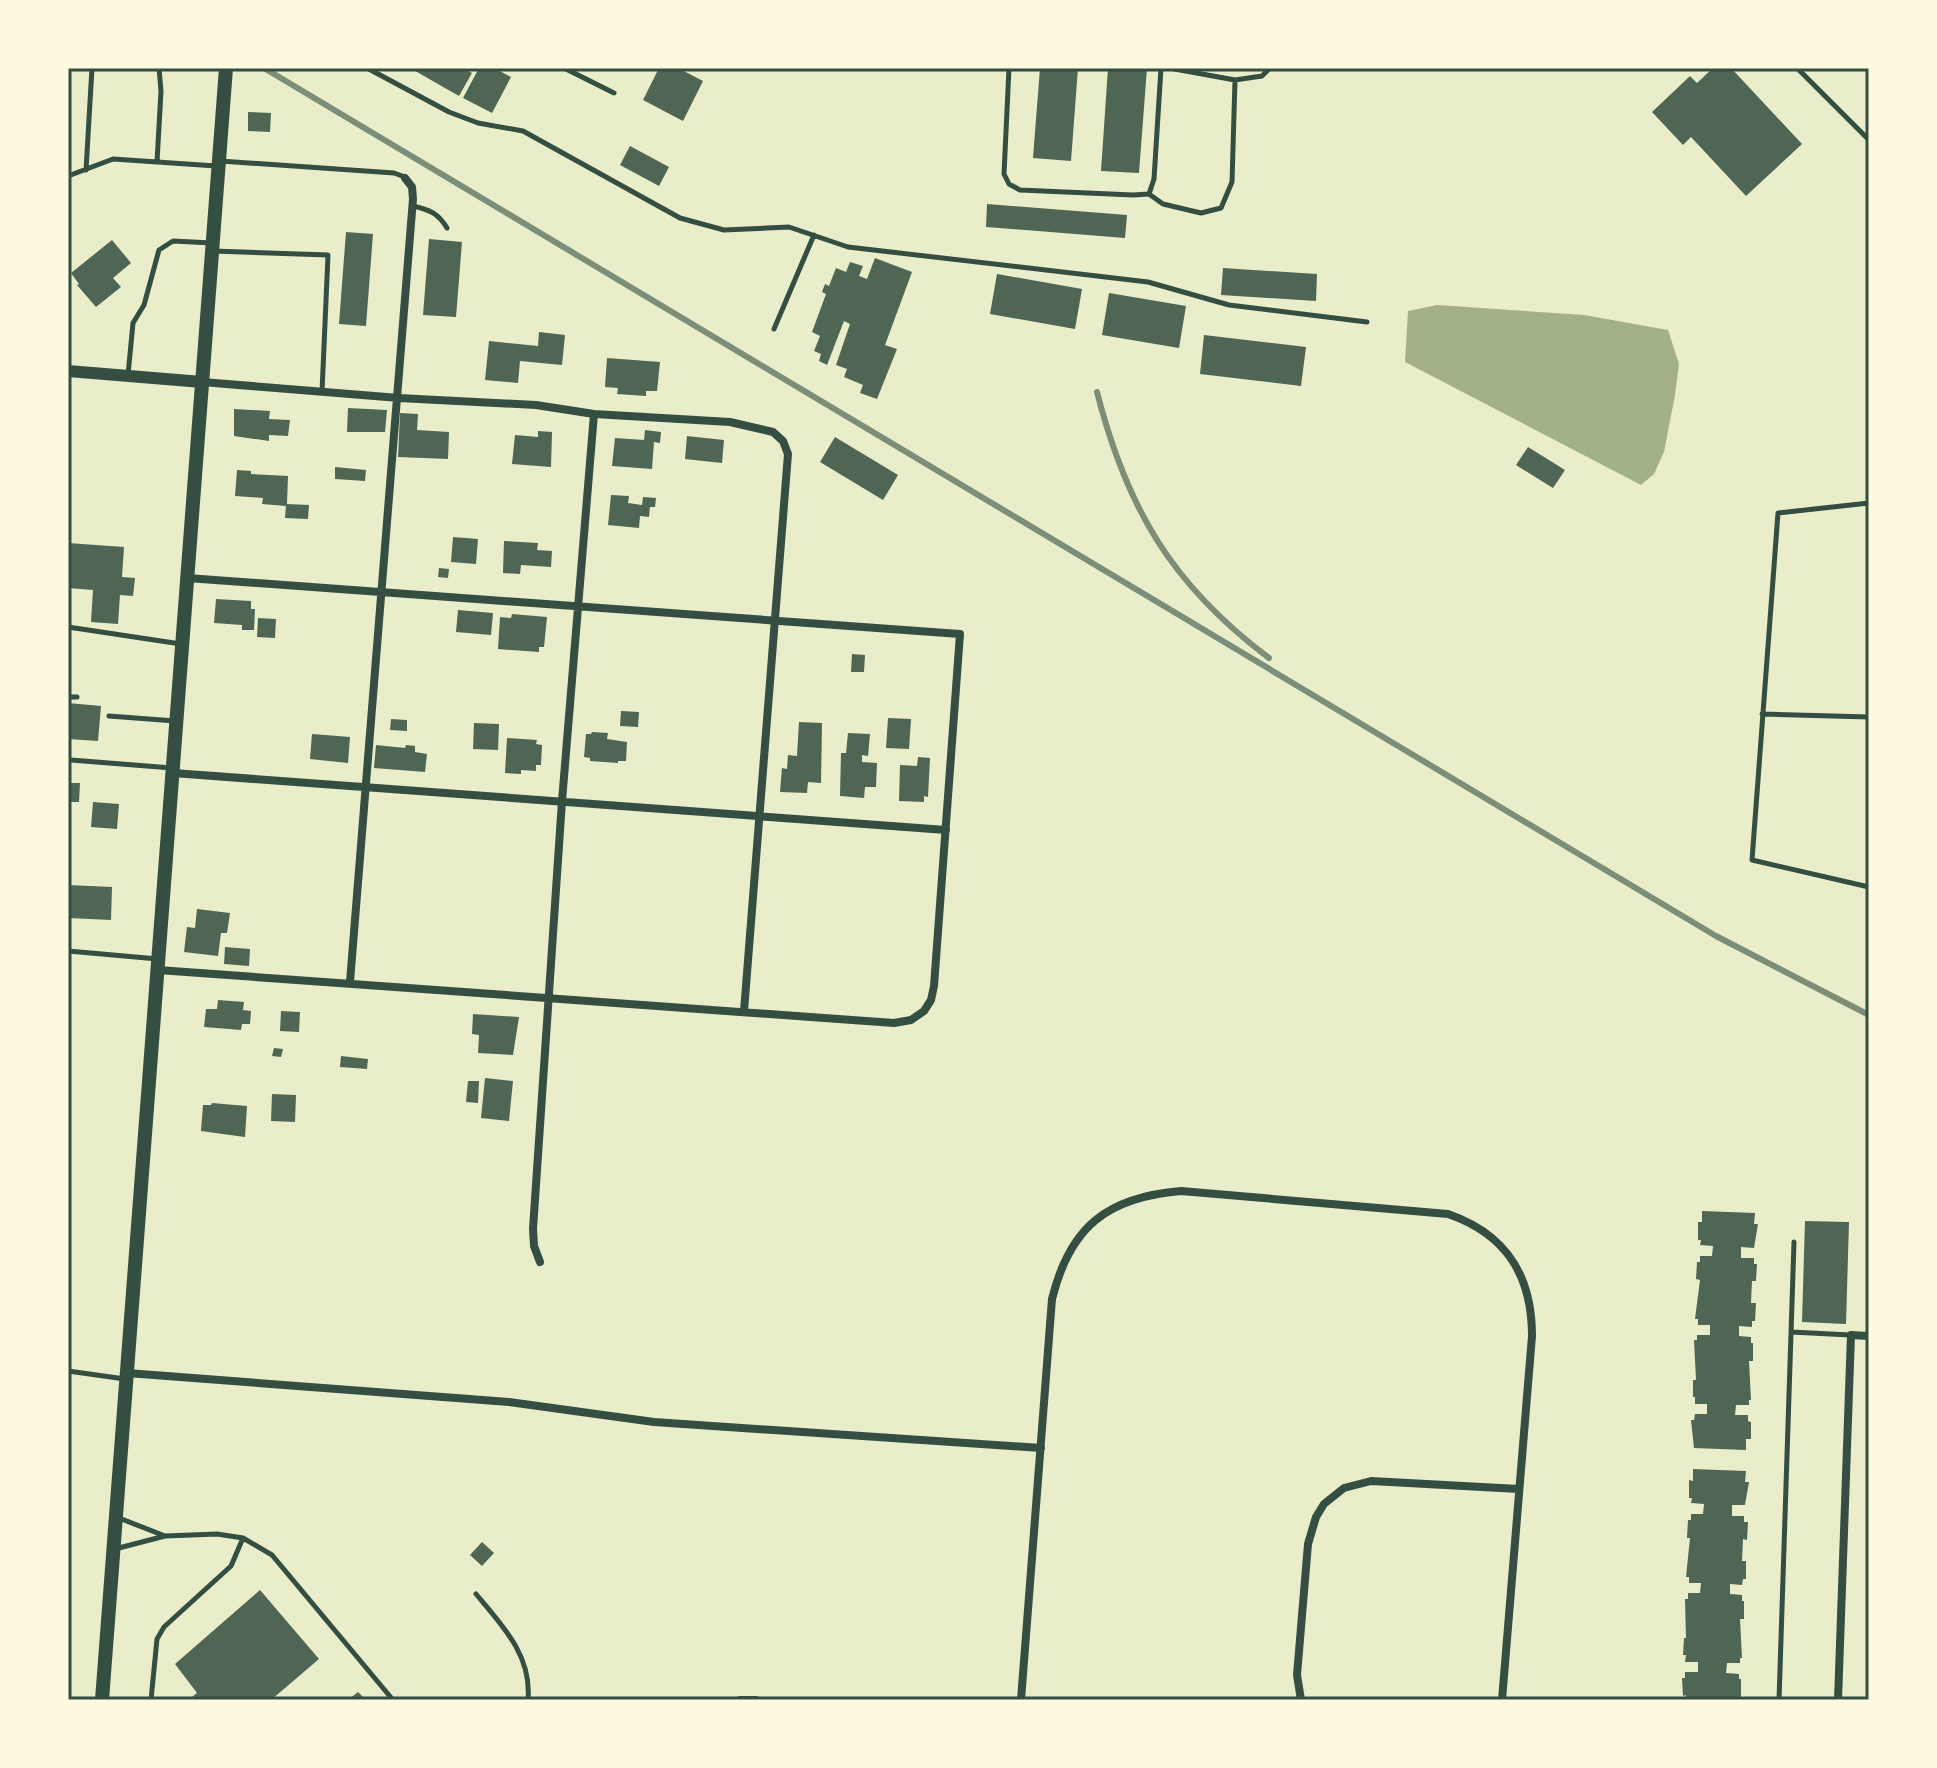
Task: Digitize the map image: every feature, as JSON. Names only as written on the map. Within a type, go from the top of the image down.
[{"type":"main road","points":[[102,1700],[226,68]]},
{"type":"street","points":[[350,982],[413,206],[412,187],[405,178]]},
{"type":"street","points":[[68,371],[399,398],[536,405],[594,414],[730,422],[773,432],[783,441],[788,454],[744,1011]]},
{"type":"street","points":[[540,1262],[534,1246],[533,1229],[562,801],[594,414]]},
{"type":"street","points":[[159,964],[548,998],[894,1023],[911,1020],[924,1011],[931,1000],[946,830],[960,634],[187,578]]},
{"type":"street","points":[[173,771],[946,830]]},
{"type":"street","points":[[1021,1700],[1052,1299],[1059,1271],[1073,1245],[1091,1224],[1115,1206],[1147,1194],[1181,1191],[1448,1214],[1469,1221],[1486,1232],[1502,1245],[1512,1259],[1521,1276],[1532,1316],[1502,1700]]},
{"type":"street","points":[[1838,1700],[1851,1335],[1869,1336]]},
{"type":"street","points":[[126,1376],[509,1402],[654,1422],[1041,1448]]},
{"type":"street","points":[[1301,1700],[1297,1675],[1308,1544],[1316,1517],[1324,1504],[1357,1483],[1371,1481],[1519,1489]]},
{"type":"street","points":[[740,1700],[753,1700]]},
{"type":"lane","points":[[86,170],[92,68]]},
{"type":"lane","points":[[157,162],[161,91],[159,68]]},
{"type":"lane","points":[[367,68],[449,112],[478,123],[523,131],[680,218],[724,230],[789,227],[848,247],[1148,282],[1229,305],[1367,322]]},
{"type":"lane","points":[[564,68],[614,93]]},
{"type":"lane","points":[[1009,68],[1004,174],[1009,184],[1020,190],[1149,194],[1163,204],[1201,213],[1221,208],[1232,182],[1235,80]]},
{"type":"lane","points":[[1149,194],[1154,179],[1161,68]]},
{"type":"lane","points":[[1169,68],[1235,80],[1262,76],[1270,68]]},
{"type":"lane","points":[[1797,68],[1869,140]]},
{"type":"lane","points":[[68,176],[113,159],[394,173],[405,178]]},
{"type":"lane","points":[[413,206],[432,211],[447,228]]},
{"type":"lane","points":[[774,329],[814,235]]},
{"type":"lane","points":[[128,376],[133,323],[144,305],[159,250],[173,241],[212,247],[328,255],[322,392]]},
{"type":"lane","points":[[1869,503],[1778,513],[1752,860],[1869,887]]},
{"type":"lane","points":[[68,627],[182,644]]},
{"type":"lane","points":[[68,697],[77,697]]},
{"type":"lane","points":[[1762,714],[1869,717]]},
{"type":"lane","points":[[109,716],[176,721]]},
{"type":"lane","points":[[71,760],[173,771]]},
{"type":"lane","points":[[68,951],[159,964]]},
{"type":"lane","points":[[1779,1700],[1794,1242]]},
{"type":"lane","points":[[1791,1332],[1851,1335]]},
{"type":"lane","points":[[68,1371],[126,1376]]},
{"type":"lane","points":[[116,1517],[165,1536]]},
{"type":"lane","points":[[114,1549],[165,1536],[217,1534],[243,1538],[272,1555],[393,1700]]},
{"type":"lane","points":[[151,1700],[157,1639],[164,1627],[231,1566],[243,1538]]},
{"type":"lane","points":[[476,1594],[510,1635],[525,1661],[528,1700]]},
{"type":"shaded area","points":[[1437,305],[1584,315],[1668,330],[1679,364],[1664,452],[1654,474],[1641,485],[1405,362],[1408,311]]},
{"type":"building","points":[[410,68],[463,68],[472,73],[459,96]]},
{"type":"building","points":[[479,68],[494,68],[511,77],[492,113],[463,98]]},
{"type":"building","points":[[659,68],[678,68],[703,81],[683,121],[643,100]]},
{"type":"building","points":[[1040,68],[1078,68],[1071,161],[1033,158]]},
{"type":"building","points":[[1108,68],[1147,68],[1139,173],[1101,171]]},
{"type":"building","points":[[1713,68],[1731,68],[1802,144],[1746,196],[1691,137],[1683,145],[1652,112],[1690,76],[1697,83]]},
{"type":"building","points":[[248,112],[271,113],[270,132],[248,131]]},
{"type":"building","points":[[630,146],[669,167],[659,186],[620,165]]},
{"type":"building","points":[[987,204],[1127,215],[1125,238],[986,227]]},
{"type":"building","points":[[346,232],[373,234],[366,326],[339,324]]},
{"type":"building","points":[[429,239],[462,242],[456,317],[423,315]]},
{"type":"building","points":[[112,240],[131,263],[113,278],[121,287],[96,307],[71,273]]},
{"type":"building","points":[[875,258],[912,272],[885,345],[897,349],[877,399],[860,393],[863,385],[844,377],[847,369],[836,365],[850,324],[844,321],[827,365],[819,361],[821,354],[814,351],[820,336],[812,332],[826,294],[822,292],[825,284],[829,286],[836,268],[846,272],[850,262],[863,266],[859,276],[867,279]]},
{"type":"building","points":[[1223,268],[1317,274],[1316,301],[1221,295]]},
{"type":"building","points":[[997,274],[1082,289],[1075,329],[990,314]]},
{"type":"building","points":[[1109,293],[1186,306],[1179,348],[1102,335]]},
{"type":"building","points":[[539,332],[565,335],[562,365],[520,361],[518,383],[485,380],[489,341],[538,346]]},
{"type":"building","points":[[1204,335],[1306,347],[1301,386],[1200,374]]},
{"type":"building","points":[[607,358],[660,362],[657,391],[646,391],[646,396],[617,394],[618,388],[605,387]]},
{"type":"building","points":[[348,408],[387,410],[385,432],[347,432]]},
{"type":"building","points":[[234,409],[270,411],[269,419],[290,420],[288,436],[269,435],[269,441],[234,436]]},
{"type":"building","points":[[400,413],[418,414],[417,430],[449,432],[448,459],[398,457]]},
{"type":"building","points":[[645,430],[661,432],[660,443],[654,442],[652,469],[612,466],[615,438],[644,440]]},
{"type":"building","points":[[538,431],[552,432],[551,467],[512,464],[515,435],[538,437]]},
{"type":"building","points":[[687,436],[724,440],[722,463],[685,459]]},
{"type":"building","points":[[835,437],[898,475],[883,500],[820,462]]},
{"type":"building","points":[[1528,447],[1565,470],[1553,488],[1516,465]]},
{"type":"building","points":[[335,467],[366,470],[365,481],[335,479]]},
{"type":"building","points":[[237,470],[288,476],[287,504],[309,505],[308,519],[285,518],[286,506],[262,504],[263,498],[235,496]]},
{"type":"building","points":[[611,495],[629,496],[628,503],[642,505],[643,497],[656,498],[655,507],[650,507],[649,517],[640,516],[639,528],[608,525]]},
{"type":"building","points":[[453,537],[478,539],[476,564],[451,562]]},
{"type":"building","points":[[504,541],[538,543],[537,550],[552,551],[551,567],[521,565],[520,574],[503,573]]},
{"type":"building","points":[[68,543],[124,547],[122,577],[135,578],[133,596],[120,595],[118,624],[91,622],[93,590],[68,588]]},
{"type":"building","points":[[439,568],[449,569],[448,578],[438,577]]},
{"type":"building","points":[[216,599],[251,601],[251,609],[255,609],[254,630],[242,630],[242,625],[214,623]]},
{"type":"building","points":[[458,610],[493,613],[491,635],[456,632]]},
{"type":"building","points":[[512,614],[547,617],[544,647],[539,647],[539,652],[498,649],[500,617],[511,618]]},
{"type":"building","points":[[258,618],[276,619],[275,638],[257,637]]},
{"type":"building","points":[[852,654],[865,655],[864,672],[851,672]]},
{"type":"building","points":[[68,703],[101,706],[98,741],[68,739]]},
{"type":"building","points":[[621,711],[639,712],[638,727],[620,726]]},
{"type":"building","points":[[888,718],[911,719],[909,749],[886,748]]},
{"type":"building","points":[[391,719],[407,720],[407,731],[390,730]]},
{"type":"building","points":[[799,722],[822,723],[821,783],[808,782],[807,793],[780,792],[782,768],[787,769],[788,755],[797,756]]},
{"type":"building","points":[[474,723],[499,724],[498,750],[473,749]]},
{"type":"building","points":[[608,733],[607,739],[627,742],[626,761],[590,761],[590,758],[584,757],[586,734]]},
{"type":"building","points":[[848,733],[870,734],[868,756],[862,755],[862,762],[877,763],[876,787],[865,787],[864,798],[840,796],[841,753],[846,753]]},
{"type":"building","points":[[312,734],[350,737],[348,763],[310,759]]},
{"type":"building","points":[[507,738],[537,740],[536,744],[542,745],[541,765],[536,765],[536,771],[505,773]]},
{"type":"building","points":[[376,745],[415,746],[415,752],[427,754],[425,772],[374,768]]},
{"type":"building","points":[[918,757],[930,758],[928,797],[924,796],[924,802],[899,801],[900,765],[917,766]]},
{"type":"building","points":[[68,783],[80,783],[79,802],[68,802]]},
{"type":"building","points":[[93,802],[119,804],[117,829],[91,827]]},
{"type":"building","points":[[68,885],[112,887],[111,920],[68,918]]},
{"type":"building","points":[[197,909],[230,913],[227,933],[221,933],[218,956],[184,952],[187,927],[195,928]]},
{"type":"building","points":[[225,947],[250,949],[249,966],[224,964]]},
{"type":"building","points":[[218,1000],[244,1002],[243,1010],[251,1011],[250,1024],[242,1024],[241,1030],[204,1027],[206,1009],[217,1009]]},
{"type":"building","points":[[281,1011],[300,1012],[299,1032],[280,1031]]},
{"type":"building","points":[[473,1014],[519,1017],[513,1055],[478,1053],[479,1035],[472,1034]]},
{"type":"building","points":[[274,1048],[283,1049],[281,1057],[272,1056]]},
{"type":"building","points":[[341,1056],[368,1059],[367,1069],[340,1067]]},
{"type":"building","points":[[485,1078],[513,1081],[509,1121],[481,1118]]},
{"type":"building","points":[[468,1081],[479,1081],[478,1103],[466,1102]]},
{"type":"building","points":[[272,1094],[296,1095],[295,1122],[271,1121]]},
{"type":"building","points":[[203,1105],[247,1106],[245,1137],[201,1131]]},
{"type":"building","points":[[1702,1211],[1755,1213],[1754,1224],[1758,1224],[1754,1248],[1741,1247],[1741,1258],[1754,1258],[1754,1264],[1757,1264],[1751,1303],[1756,1303],[1755,1321],[1752,1321],[1752,1327],[1739,1326],[1739,1336],[1751,1337],[1753,1343],[1753,1361],[1749,1361],[1751,1400],[1749,1405],[1736,1405],[1735,1415],[1748,1415],[1751,1422],[1751,1439],[1746,1439],[1746,1450],[1694,1448],[1691,1420],[1694,1420],[1695,1414],[1707,1414],[1707,1404],[1695,1404],[1693,1397],[1693,1380],[1696,1380],[1694,1340],[1697,1340],[1697,1335],[1710,1335],[1710,1325],[1698,1325],[1698,1319],[1695,1319],[1700,1280],[1696,1279],[1697,1262],[1700,1262],[1700,1256],[1712,1256],[1713,1246],[1700,1245],[1701,1240],[1698,1240],[1698,1222],[1702,1222]]},
{"type":"building","points":[[1805,1221],[1849,1222],[1846,1324],[1802,1322]]},
{"type":"building","points":[[1693,1469],[1746,1471],[1745,1482],[1749,1482],[1745,1505],[1732,1505],[1732,1516],[1744,1516],[1744,1522],[1748,1522],[1742,1561],[1746,1561],[1746,1579],[1743,1579],[1742,1585],[1730,1584],[1730,1594],[1742,1595],[1744,1601],[1744,1619],[1740,1619],[1742,1658],[1740,1663],[1727,1663],[1726,1673],[1739,1674],[1741,1697],[1737,1700],[1685,1700],[1686,1695],[1683,1696],[1682,1678],[1685,1678],[1685,1672],[1698,1672],[1698,1662],[1685,1662],[1686,1655],[1683,1655],[1685,1599],[1688,1599],[1688,1593],[1700,1593],[1701,1583],[1689,1583],[1689,1577],[1686,1577],[1690,1538],[1687,1538],[1688,1520],[1691,1520],[1691,1514],[1703,1514],[1704,1504],[1691,1503],[1692,1498],[1689,1498],[1689,1480],[1693,1481]]},
{"type":"building","points":[[482,1542],[494,1553],[482,1566],[470,1555]]},
{"type":"building","points":[[260,1590],[319,1659],[271,1700],[188,1700],[197,1693],[175,1664]]},
{"type":"building","points":[[358,1692],[366,1700],[348,1700]]},
{"type":"railway","points":[[264,68],[1716,936],[1869,1015]]},
{"type":"railway","points":[[1097,392],[1123,473],[1158,542],[1205,602],[1269,658]]}]
